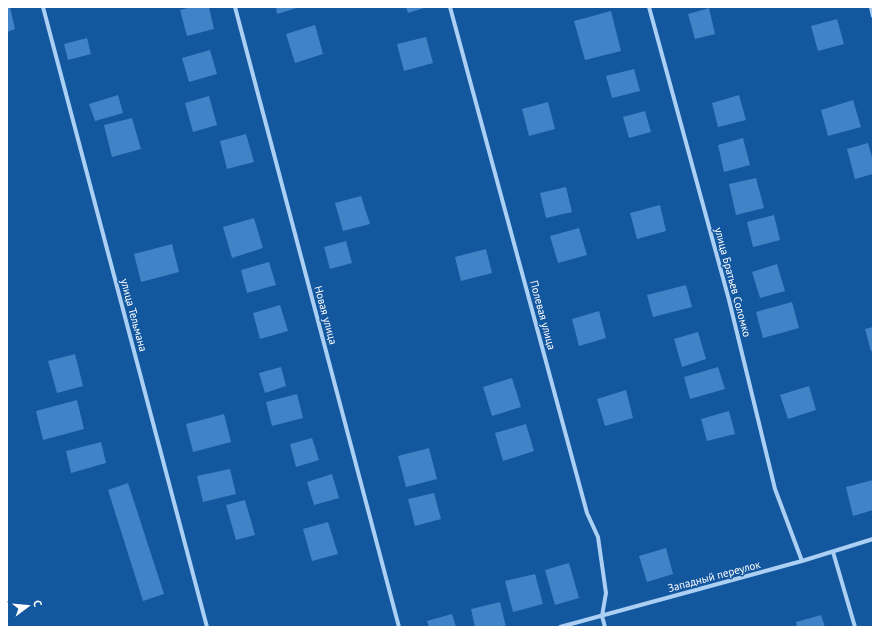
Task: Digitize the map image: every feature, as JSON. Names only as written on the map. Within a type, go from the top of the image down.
[{"type":"street","name":"улица Тельмана","points":[[43,7],[207,627]]},
{"type":"street","name":"Новая улица","points":[[235,7],[399,627]]},
{"type":"street","name":"Полевая улица","points":[[450,7],[587,513],[598,537],[606,593],[602,616],[605,627]]},
{"type":"street","name":"улица Братьев Соломко","points":[[649,7],[730,300],[775,489],[802,561]]},
{"type":"street","points":[[871,7],[873,16]]},
{"type":"street","name":"Западный переулок","points":[[560,627],[802,561],[873,539]]},
{"type":"street","points":[[833,552],[856,627]]},
{"type":"building","points":[[7,7],[10,7],[15,29],[7,32]]},
{"type":"building","points":[[191,7],[209,7],[214,29],[187,36],[180,10]]},
{"type":"building","points":[[276,7],[300,7],[277,14]]},
{"type":"building","points":[[406,7],[427,7],[408,13]]},
{"type":"building","points":[[709,8],[715,34],[695,39],[688,14]]},
{"type":"building","points":[[611,11],[621,51],[585,60],[574,21]]},
{"type":"building","points":[[837,19],[844,44],[818,51],[811,26]]},
{"type":"building","points":[[315,25],[323,54],[295,63],[286,34]]},
{"type":"building","points":[[426,37],[433,63],[404,71],[397,44]]},
{"type":"building","points":[[87,38],[91,54],[68,60],[64,44]]},
{"type":"building","points":[[210,50],[217,74],[189,82],[182,58]]},
{"type":"building","points":[[634,69],[640,91],[612,98],[606,76]]},
{"type":"building","points":[[118,95],[123,113],[95,121],[89,104]]},
{"type":"building","points":[[739,95],[746,120],[718,127],[712,103]]},
{"type":"building","points":[[209,96],[217,125],[193,132],[185,103]]},
{"type":"building","points":[[853,100],[861,127],[828,136],[821,110]]},
{"type":"building","points":[[548,102],[555,129],[529,136],[522,109]]},
{"type":"building","points":[[645,111],[651,132],[629,138],[623,117]]},
{"type":"building","points":[[132,118],[141,149],[112,157],[104,125]]},
{"type":"building","points":[[246,134],[254,162],[227,169],[220,141]]},
{"type":"building","points":[[743,138],[750,165],[724,172],[718,145]]},
{"type":"building","points":[[868,143],[873,161],[873,174],[855,179],[847,149]]},
{"type":"building","points":[[756,178],[764,208],[736,215],[729,184]]},
{"type":"building","points":[[566,187],[572,212],[546,218],[540,193]]},
{"type":"building","points":[[361,196],[370,224],[343,231],[335,203]]},
{"type":"building","points":[[660,205],[666,231],[637,239],[630,213]]},
{"type":"building","points":[[774,215],[780,240],[753,247],[747,222]]},
{"type":"building","points":[[254,218],[263,248],[232,258],[223,227]]},
{"type":"building","points":[[579,228],[587,255],[558,263],[550,236]]},
{"type":"building","points":[[346,241],[352,263],[330,269],[324,247]]},
{"type":"building","points":[[172,244],[179,272],[141,282],[134,254]]},
{"type":"building","points":[[486,249],[492,273],[461,281],[455,257]]},
{"type":"building","points":[[269,262],[276,285],[247,293],[241,270]]},
{"type":"building","points":[[777,264],[785,291],[760,298],[752,272]]},
{"type":"building","points":[[686,285],[692,307],[653,317],[647,295]]},
{"type":"building","points":[[792,302],[799,328],[763,338],[756,312]]},
{"type":"building","points":[[280,305],[288,331],[260,339],[253,313]]},
{"type":"building","points":[[599,311],[606,338],[579,346],[572,319]]},
{"type":"building","points":[[873,327],[873,351],[871,351],[865,329]]},
{"type":"building","points":[[698,332],[706,359],[682,367],[674,339]]},
{"type":"building","points":[[75,354],[83,386],[57,393],[48,361]]},
{"type":"building","points":[[281,367],[286,386],[265,393],[259,373]]},
{"type":"building","points":[[718,367],[725,389],[690,399],[684,377]]},
{"type":"building","points":[[512,378],[521,407],[492,416],[483,387]]},
{"type":"building","points":[[809,386],[816,410],[788,419],[780,395]]},
{"type":"building","points":[[626,390],[633,418],[605,426],[597,399]]},
{"type":"building","points":[[297,394],[303,418],[272,426],[266,402]]},
{"type":"building","points":[[77,400],[84,429],[43,440],[36,411]]},
{"type":"building","points":[[729,411],[735,434],[707,441],[701,419]]},
{"type":"building","points":[[224,414],[231,442],[193,452],[186,424]]},
{"type":"building","points":[[526,424],[534,451],[503,461],[495,433]]},
{"type":"building","points":[[312,438],[319,460],[296,467],[290,444]]},
{"type":"building","points":[[101,442],[106,463],[71,473],[66,451]]},
{"type":"building","points":[[429,448],[437,479],[406,487],[398,456]]},
{"type":"building","points":[[230,469],[236,494],[203,502],[197,476]]},
{"type":"building","points":[[332,474],[339,498],[314,505],[307,482]]},
{"type":"building","points":[[873,480],[873,510],[853,516],[846,487]]},
{"type":"building","points":[[128,483],[164,594],[143,601],[108,490]]},
{"type":"building","points":[[434,493],[441,519],[415,526],[408,499]]},
{"type":"building","points":[[245,500],[255,535],[236,540],[226,505]]},
{"type":"building","points":[[328,522],[338,554],[312,561],[303,529]]},
{"type":"building","points":[[666,548],[673,574],[647,582],[639,556]]},
{"type":"building","points":[[569,563],[579,598],[555,605],[545,570]]},
{"type":"building","points":[[535,574],[543,604],[513,612],[505,581]]},
{"type":"building","points":[[500,602],[506,627],[475,627],[471,609]]},
{"type":"building","points":[[452,614],[456,627],[429,627],[427,621]]},
{"type":"building","points":[[821,615],[825,627],[797,627],[796,622]]}]
